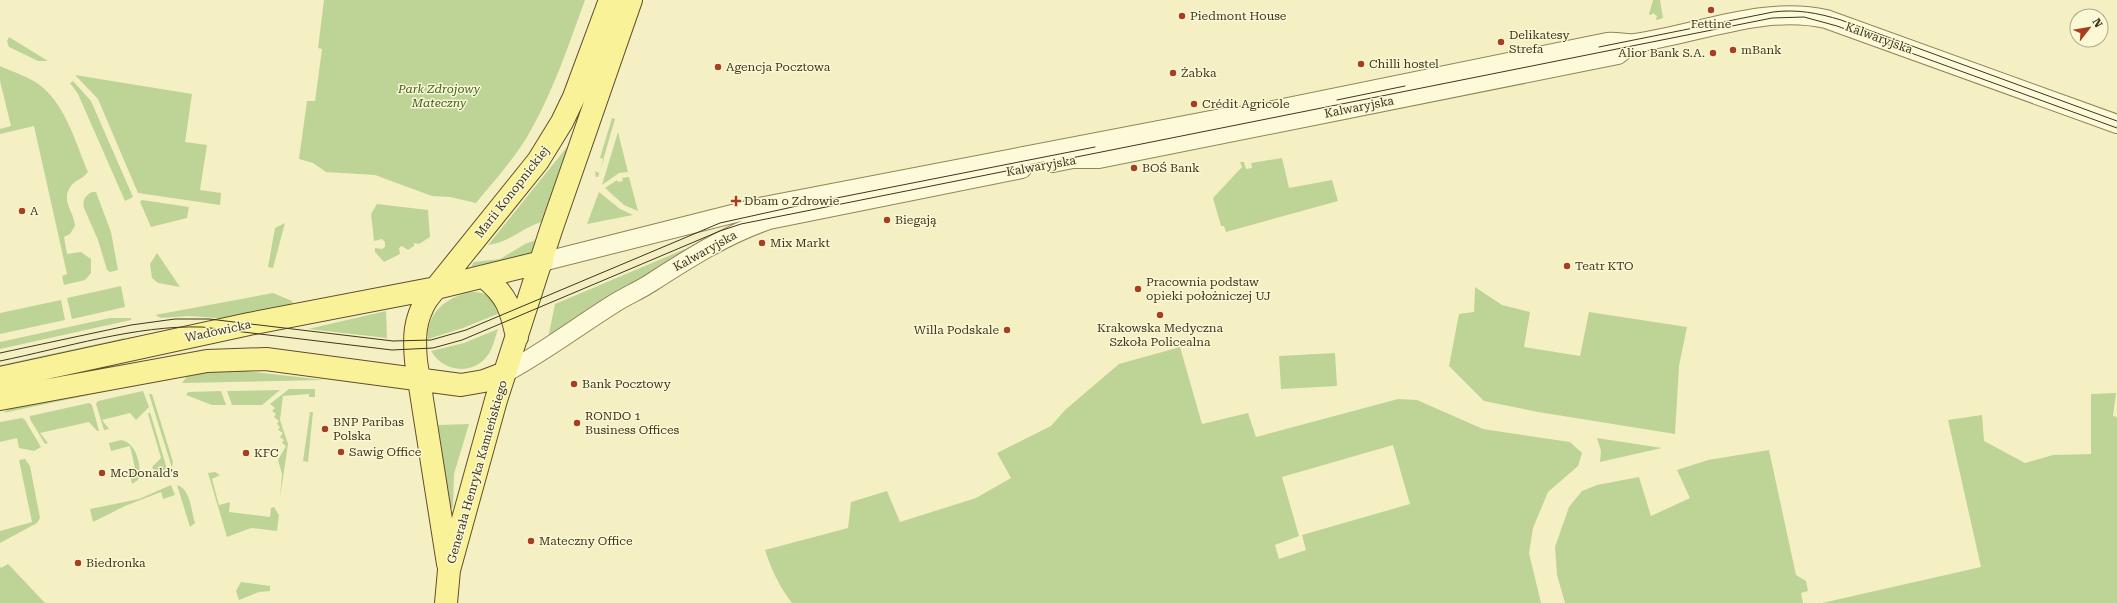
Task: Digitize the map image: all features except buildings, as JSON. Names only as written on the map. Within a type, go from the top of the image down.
[{"type":"main road","name":"Marii Konopnickiej","points":[[436,288],[538,161],[551,141],[574,97],[610,0]]},
{"type":"main road","points":[[0,400],[199,362],[228,359],[266,359],[311,366],[376,372],[419,380],[470,384],[505,373],[631,0]]},
{"type":"main road","points":[[419,380],[414,345],[416,321],[420,310],[436,288],[542,262]]},
{"type":"main road","points":[[484,277],[496,287],[505,298],[512,314],[517,337]]},
{"type":"main road","name":"Wadowicka","points":[[0,378],[249,324],[436,288]]},
{"type":"main road","name":"Generała Henryka Kamieńskiego","points":[[446,603],[449,570],[505,373]]},
{"type":"main road","name":"Generała Henryka Kamieńskiego","points":[[419,380],[449,570]]},
{"type":"street","name":"Kalwaryjska","points":[[542,262],[764,206],[1221,118],[1249,116],[1608,42],[1633,43],[1774,15],[1804,14],[1826,19],[1874,35],[2117,124]]},
{"type":"street","name":"Kalwaryjska","points":[[505,373],[542,352],[617,301],[647,286],[724,238],[769,220],[1073,159],[1099,158],[1126,153],[1618,55],[1633,43]]},
{"type":"green space","name":"Park Zdrojowy Mateczny","points":[[324,0],[585,0],[554,82],[531,130],[512,159],[476,203],[450,197],[432,196],[375,175],[326,172],[313,163],[299,159],[307,101],[315,101],[322,49],[318,48]]},
{"type":"green space","points":[[1653,0],[1660,0],[1663,18],[1657,20],[1657,16],[1653,13],[1651,15],[1649,14]]},
{"type":"green space","points":[[9,37],[48,61],[38,61],[9,47],[7,41]]},
{"type":"green space","points":[[0,66],[32,80],[50,94],[64,115],[88,172],[73,184],[68,191],[68,206],[75,226],[70,234],[64,237],[67,254],[81,252],[91,259],[91,273],[85,280],[64,285],[62,276],[67,274],[34,126],[0,134],[0,129],[11,126],[0,81]]},
{"type":"green space","points":[[75,75],[192,94],[185,142],[207,145],[200,190],[221,193],[220,205],[138,193],[98,99]]},
{"type":"green space","points":[[73,81],[91,101],[133,197],[125,201],[78,94],[70,83]]},
{"type":"green space","points":[[612,118],[615,119],[603,159],[600,158]]},
{"type":"green space","points":[[618,132],[628,172],[619,173],[602,185]]},
{"type":"green space","points":[[571,142],[545,221],[537,223],[496,244],[488,245]]},
{"type":"green space","points":[[1282,158],[1289,188],[1332,180],[1338,201],[1226,232],[1224,226],[1221,226],[1213,198],[1242,167],[1240,162],[1244,162],[1246,169],[1252,168],[1251,163]]},
{"type":"green space","points":[[600,170],[598,177],[596,177],[595,171],[599,173]]},
{"type":"green space","points":[[629,177],[638,211],[624,205],[605,188],[617,180],[618,182],[623,181],[622,178]]},
{"type":"green space","points":[[92,192],[96,192],[111,232],[118,270],[110,272],[107,270],[98,240],[84,208],[83,203],[85,198]]},
{"type":"green space","points":[[599,192],[620,209],[633,215],[587,224]]},
{"type":"green space","points":[[142,200],[189,207],[187,218],[151,227],[140,202]]},
{"type":"green space","points":[[377,204],[428,210],[430,237],[419,244],[414,243],[414,246],[408,250],[402,246],[399,248],[400,254],[384,262],[375,252],[375,248],[382,249],[385,247],[385,242],[382,239],[374,241],[371,214]]},
{"type":"green space","points":[[285,223],[273,268],[268,267],[275,228]]},
{"type":"green space","points":[[539,239],[533,253],[471,267],[474,262],[500,259],[525,244]]},
{"type":"green space","points":[[685,249],[687,253],[638,279],[548,338],[555,304]]},
{"type":"green space","points":[[157,253],[180,287],[158,283],[152,278],[150,264]]},
{"type":"green space","points":[[121,286],[125,307],[72,319],[67,298]]},
{"type":"green space","points":[[1475,287],[1502,305],[1530,312],[1524,347],[1580,356],[1589,312],[1687,327],[1679,366],[1675,434],[1538,412],[1484,401],[1449,366],[1459,314],[1474,312]]},
{"type":"green space","points":[[472,292],[483,293],[490,297],[500,313],[463,328],[428,339],[428,329],[431,321],[440,307],[455,297]]},
{"type":"green space","points":[[273,293],[292,301],[293,305],[231,319],[189,316],[161,318],[155,315]]},
{"type":"green space","points":[[61,300],[65,320],[0,334],[0,313]]},
{"type":"green space","points":[[386,311],[387,338],[308,329]]},
{"type":"green space","points":[[110,318],[131,318],[131,320],[0,349],[0,342]]},
{"type":"green space","points":[[498,329],[493,346],[488,355],[482,362],[474,366],[458,369],[450,367],[436,358],[431,351],[464,343]]},
{"type":"green space","points":[[125,338],[123,342],[0,371],[0,365]]},
{"type":"green space","points":[[1180,347],[1202,424],[1248,413],[1256,437],[1398,399],[1417,400],[1483,429],[1570,442],[1582,453],[1578,466],[1548,492],[1533,528],[1529,553],[1541,603],[792,603],[776,578],[765,550],[848,528],[851,502],[887,491],[900,522],[976,498],[1011,478],[997,453],[1051,426],[1065,410],[1119,364]],"holes":[[[1393,445],[1410,504],[1302,535],[1306,550],[1279,559],[1275,545],[1299,536],[1282,477]]]},
{"type":"green space","points":[[1335,353],[1337,386],[1281,389],[1279,356]]},
{"type":"green space","points":[[204,371],[246,371],[324,380],[182,383],[189,374]]},
{"type":"green space","points":[[146,383],[3,413],[10,408]]},
{"type":"green space","points":[[289,389],[315,389],[315,397],[309,397],[309,394],[283,396],[280,420],[288,444],[280,498],[282,474],[278,460],[286,446],[282,443],[284,440],[280,437],[283,433],[278,430],[280,427],[277,424],[279,421],[274,417],[276,414],[272,411],[275,408],[270,404]]},
{"type":"green space","points":[[280,390],[262,405],[232,405],[227,391]]},
{"type":"green space","points":[[143,391],[149,407],[136,420],[130,413],[102,420],[109,429],[104,430],[96,404],[98,401]]},
{"type":"green space","points":[[221,391],[226,405],[212,405],[186,395],[188,392]]},
{"type":"green space","points":[[2116,393],[2113,416],[2117,417],[2117,603],[1822,603],[1981,567],[1948,420],[1982,415],[1984,441],[2025,463],[2053,455],[2091,454],[2091,394]]},
{"type":"green space","points":[[149,394],[152,394],[173,462],[172,468]]},
{"type":"green space","points":[[89,403],[92,405],[99,431],[97,431],[89,422],[40,433],[48,443],[45,444],[30,419],[30,416]]},
{"type":"green space","points":[[150,412],[168,472],[159,473],[152,467],[161,458],[148,414]]},
{"type":"green space","points":[[310,412],[313,412],[308,462],[303,461]]},
{"type":"green space","points":[[22,418],[25,420],[41,447],[34,451],[19,448],[17,438],[0,442],[0,422]]},
{"type":"green space","points":[[469,424],[454,474],[453,507],[450,509],[438,425]]},
{"type":"green space","points":[[1597,438],[1662,448],[1600,462],[1601,451]]},
{"type":"green space","points":[[121,440],[131,445],[139,462],[140,469],[138,480],[132,484],[129,470],[135,468],[130,446],[111,451],[109,443]]},
{"type":"green space","points":[[1769,450],[1796,575],[1806,581],[1808,591],[1801,593],[1803,603],[1565,603],[1557,575],[1555,547],[1569,507],[1582,491],[1597,485],[1639,477],[1651,516],[1690,498],[1677,470],[1708,460]]},
{"type":"green space","points":[[25,459],[30,466],[40,518],[37,523],[0,543],[0,531],[32,522],[19,460]]},
{"type":"green space","points":[[215,472],[220,475],[212,479],[219,505],[230,502],[229,512],[270,517],[271,508],[274,507],[279,515],[277,531],[251,528],[227,537],[208,473]]},
{"type":"green space","points":[[171,485],[175,495],[163,499],[161,492],[125,506],[93,522],[90,509],[139,499]]},
{"type":"green space","points":[[177,485],[182,487],[190,501],[195,523],[190,527]]},
{"type":"green space","points":[[8,564],[45,603],[0,603],[0,566],[1,568]]},
{"type":"green space","points":[[241,582],[270,586],[270,591],[259,592],[239,600],[236,591]]},
{"type":"tram line","points":[[1599,47],[1773,12],[1807,12],[1841,20],[2117,121]]},
{"type":"tram line","points":[[0,361],[126,333],[177,327],[202,327],[392,350],[433,348],[462,340],[720,231],[741,224],[1772,18],[1804,17],[1837,26],[2117,128]]},
{"type":"tram line","points":[[1337,100],[1405,86]]},
{"type":"tram line","points":[[0,353],[131,325],[175,319],[209,319],[393,341],[431,340],[466,330],[720,223],[806,204],[1095,147]]},
{"type":"place","name":"Fettine","points":[[1711,10]]},
{"type":"place","name":"Piedmont House","points":[[1182,16]]},
{"type":"place","name":"Delikatesy Strefa","points":[[1501,42]]},
{"type":"place","name":"mBank","points":[[1733,50]]},
{"type":"place","name":"Alior Bank S.A.","points":[[1713,53]]},
{"type":"place","name":"Chilli hostel","points":[[1361,64]]},
{"type":"place","name":"Agencja Pocztowa","points":[[718,67]]},
{"type":"place","name":"Żabka","points":[[1173,73]]},
{"type":"place","name":"Crédit Agricole","points":[[1194,104]]},
{"type":"place","name":"BOŚ Bank","points":[[1134,168]]},
{"type":"place","name":"Dbam o Zdrowie","points":[[736,201]]},
{"type":"place","name":"A","points":[[22,211]]},
{"type":"place","name":"Biegają","points":[[887,220]]},
{"type":"place","name":"Mix Markt","points":[[762,243]]},
{"type":"place","name":"Teatr KTO","points":[[1567,266]]},
{"type":"place","name":"Pracownia podstaw opieki położniczej UJ","points":[[1138,289]]},
{"type":"place","name":"Krakowska Medyczna Szkoła Policealna","points":[[1160,315]]},
{"type":"place","name":"Willa Podskale","points":[[1007,330]]},
{"type":"place","name":"Bank Pocztowy","points":[[574,384]]},
{"type":"place","name":"RONDO 1 Business Offices","points":[[577,423]]},
{"type":"place","name":"BNP Paribas Polska","points":[[325,429]]},
{"type":"place","name":"Sawig Office","points":[[341,452]]},
{"type":"place","name":"KFC","points":[[246,453]]},
{"type":"place","name":"McDonald's","points":[[102,473]]},
{"type":"place","name":"Mateczny Office","points":[[531,541]]},
{"type":"place","name":"Biedronka","points":[[78,563]]}]
